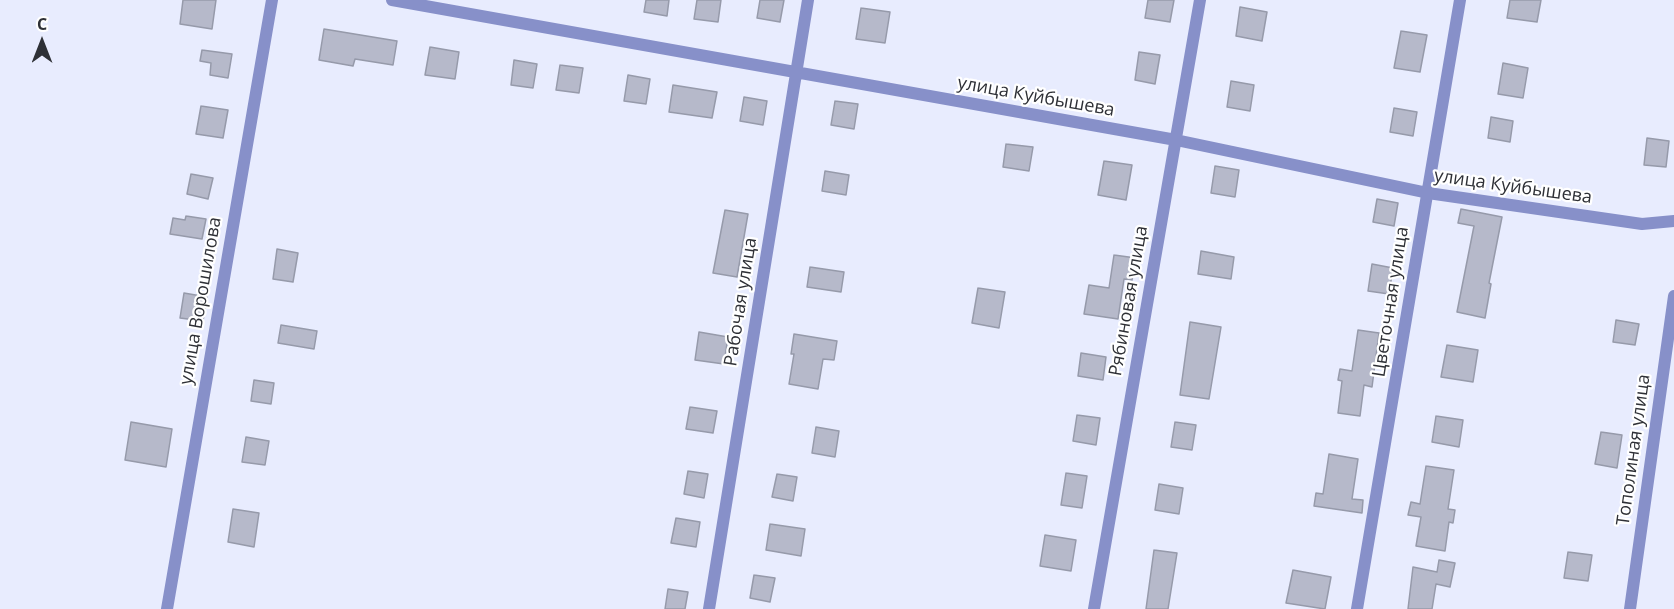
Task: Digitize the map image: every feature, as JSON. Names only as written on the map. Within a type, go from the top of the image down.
[{"type":"street","name":"улица Ворошилова","points":[[167,609],[272,0]]},
{"type":"street","name":"улица Куйбышева","points":[[392,0],[1176,140],[1428,193],[1642,224],[1674,221]]},
{"type":"street","name":"Рабочая улица","points":[[709,609],[808,0]]},
{"type":"street","name":"Рябиновая улица","points":[[1094,609],[1200,0]]},
{"type":"street","name":"Цветочная улица","points":[[1357,609],[1460,0]]},
{"type":"street","name":"Тополиная улица","points":[[1630,609],[1674,296]]},
{"type":"building","points":[[183,0],[216,0],[212,29],[180,24]]},
{"type":"building","points":[[646,0],[669,0],[667,16],[644,12]]},
{"type":"building","points":[[697,0],[721,0],[718,22],[694,19]]},
{"type":"building","points":[[760,0],[784,0],[780,22],[757,18]]},
{"type":"building","points":[[1148,0],[1174,0],[1170,22],[1145,18]]},
{"type":"building","points":[[1510,0],[1541,0],[1537,22],[1507,18]]},
{"type":"building","points":[[1240,7],[1267,12],[1262,41],[1236,36]]},
{"type":"building","points":[[861,8],[890,12],[885,43],[856,39]]},
{"type":"building","points":[[324,29],[397,41],[393,65],[355,59],[353,66],[319,60]]},
{"type":"building","points":[[1401,31],[1427,35],[1420,72],[1394,68]]},
{"type":"building","points":[[430,47],[459,52],[455,79],[425,75]]},
{"type":"building","points":[[202,50],[232,54],[228,78],[210,75],[211,63],[200,61]]},
{"type":"building","points":[[1139,52],[1160,55],[1155,84],[1135,80]]},
{"type":"building","points":[[514,60],[537,64],[533,88],[511,85]]},
{"type":"building","points":[[1503,63],[1528,68],[1523,98],[1498,94]]},
{"type":"building","points":[[560,65],[583,68],[579,93],[556,90]]},
{"type":"building","points":[[628,75],[650,79],[646,104],[624,101]]},
{"type":"building","points":[[1231,81],[1254,85],[1250,111],[1227,107]]},
{"type":"building","points":[[673,85],[717,92],[712,118],[669,112]]},
{"type":"building","points":[[744,97],[767,101],[763,125],[740,121]]},
{"type":"building","points":[[835,101],[858,104],[854,129],[831,125]]},
{"type":"building","points":[[201,106],[228,110],[223,138],[196,134]]},
{"type":"building","points":[[1394,108],[1417,112],[1413,136],[1390,132]]},
{"type":"building","points":[[1491,117],[1513,121],[1510,142],[1488,138]]},
{"type":"building","points":[[1647,138],[1669,141],[1666,167],[1644,165]]},
{"type":"building","points":[[1006,144],[1033,147],[1029,171],[1003,167]]},
{"type":"building","points":[[1104,161],[1132,165],[1126,200],[1098,195]]},
{"type":"building","points":[[1215,166],[1239,170],[1235,197],[1211,193]]},
{"type":"building","points":[[825,171],[849,175],[846,195],[822,191]]},
{"type":"building","points":[[191,174],[213,178],[208,199],[187,194]]},
{"type":"building","points":[[1377,199],[1398,203],[1394,226],[1373,222]]},
{"type":"building","points":[[1461,209],[1502,217],[1489,283],[1491,284],[1485,318],[1457,312],[1474,226],[1458,223]]},
{"type":"building","points":[[725,210],[748,214],[737,277],[713,273]]},
{"type":"building","points":[[186,216],[206,219],[202,239],[170,234],[173,218],[185,220]]},
{"type":"building","points":[[277,249],[298,253],[293,282],[273,279]]},
{"type":"building","points":[[1201,251],[1234,257],[1231,279],[1198,274]]},
{"type":"building","points":[[1114,255],[1136,258],[1132,280],[1124,279],[1118,319],[1084,314],[1089,285],[1109,288]]},
{"type":"building","points":[[1372,264],[1393,268],[1389,294],[1368,291]]},
{"type":"building","points":[[810,267],[844,272],[841,292],[807,287]]},
{"type":"building","points":[[978,288],[1005,292],[999,328],[972,323]]},
{"type":"building","points":[[184,293],[207,297],[203,321],[180,318]]},
{"type":"building","points":[[1616,320],[1639,324],[1635,345],[1613,342]]},
{"type":"building","points":[[1190,322],[1221,327],[1209,399],[1180,395]]},
{"type":"building","points":[[281,325],[317,331],[314,349],[278,343]]},
{"type":"building","points":[[1358,330],[1379,333],[1372,387],[1364,385],[1360,416],[1338,413],[1342,381],[1338,380],[1340,369],[1352,371]]},
{"type":"building","points":[[699,332],[728,337],[724,364],[695,360]]},
{"type":"building","points":[[794,334],[837,341],[834,360],[823,359],[818,389],[789,384],[794,354],[791,354]]},
{"type":"building","points":[[1447,345],[1478,350],[1473,382],[1441,377]]},
{"type":"building","points":[[1081,353],[1106,357],[1103,380],[1078,376]]},
{"type":"building","points":[[254,380],[274,383],[271,404],[251,401]]},
{"type":"building","points":[[690,407],[717,411],[713,433],[686,429]]},
{"type":"building","points":[[1077,415],[1100,418],[1096,445],[1073,441]]},
{"type":"building","points":[[1436,416],[1463,420],[1459,447],[1432,442]]},
{"type":"building","points":[[131,422],[172,429],[166,467],[125,460]]},
{"type":"building","points":[[1175,422],[1196,425],[1192,450],[1171,447]]},
{"type":"building","points":[[816,427],[839,431],[835,457],[812,453]]},
{"type":"building","points":[[1601,432],[1622,435],[1617,468],[1595,464]]},
{"type":"building","points":[[246,437],[269,441],[265,465],[242,462]]},
{"type":"building","points":[[1329,454],[1358,459],[1352,499],[1363,500],[1362,513],[1314,506],[1316,493],[1323,494]]},
{"type":"building","points":[[1426,466],[1454,470],[1448,509],[1455,510],[1453,523],[1449,522],[1445,551],[1416,546],[1421,517],[1408,515],[1411,502],[1420,504]]},
{"type":"building","points":[[688,471],[708,474],[704,498],[684,494]]},
{"type":"building","points":[[1066,473],[1087,476],[1082,508],[1061,505]]},
{"type":"building","points":[[777,474],[797,477],[793,501],[772,497]]},
{"type":"building","points":[[1159,484],[1183,488],[1179,514],[1155,510]]},
{"type":"building","points":[[233,509],[259,513],[254,547],[228,542]]},
{"type":"building","points":[[676,518],[700,522],[696,547],[671,543]]},
{"type":"building","points":[[770,524],[805,529],[801,556],[766,550]]},
{"type":"building","points":[[1045,535],[1076,540],[1071,571],[1040,566]]},
{"type":"building","points":[[1154,550],[1177,553],[1168,609],[1146,609]]},
{"type":"building","points":[[1568,552],[1592,555],[1588,581],[1564,578]]},
{"type":"building","points":[[1439,560],[1455,563],[1450,587],[1436,584],[1432,609],[1408,609],[1413,567],[1437,572]]},
{"type":"building","points":[[1293,570],[1331,577],[1325,609],[1286,603]]},
{"type":"building","points":[[754,575],[775,578],[770,602],[750,598]]},
{"type":"building","points":[[668,589],[688,592],[685,609],[665,609]]}]
